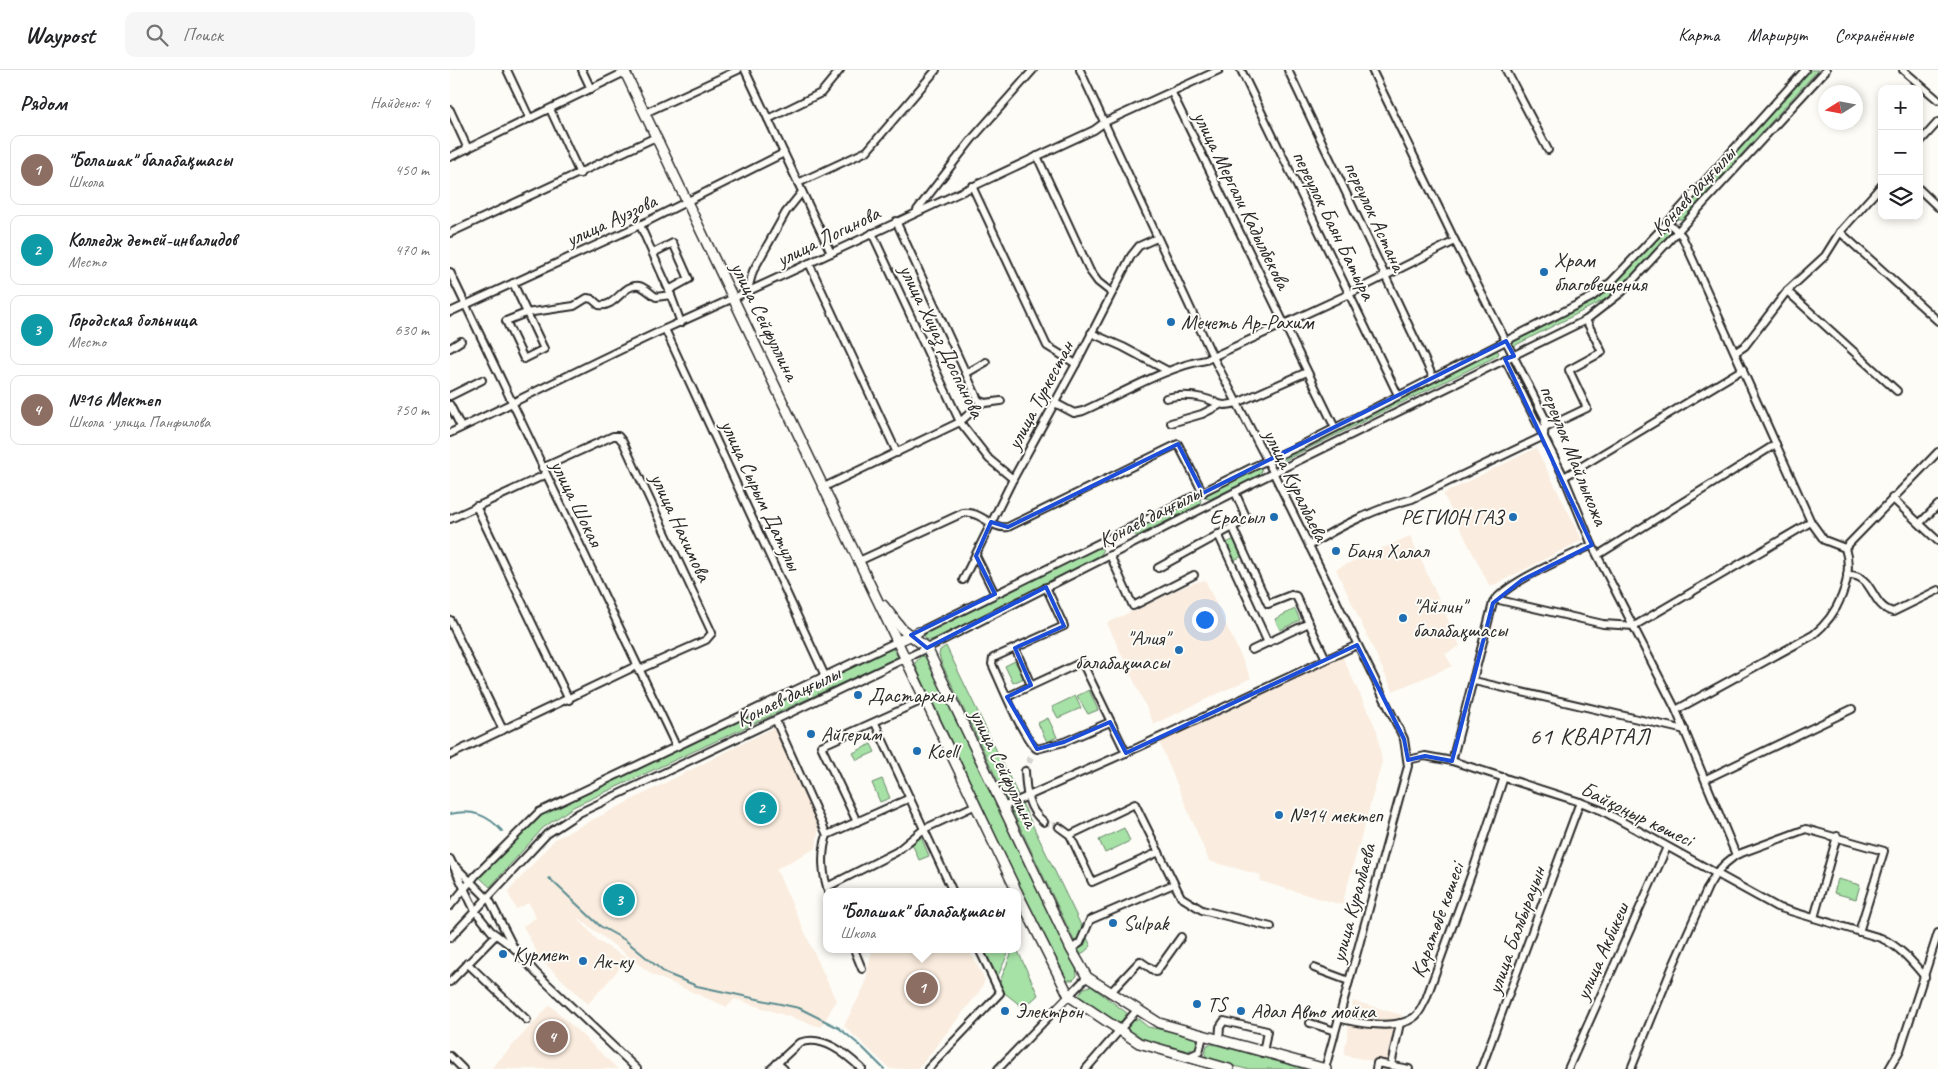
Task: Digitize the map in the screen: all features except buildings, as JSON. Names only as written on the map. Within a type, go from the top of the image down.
[{"type":"main road","name":"улица Сейфуллина","points":[[625,71],[1015,888]]},
{"type":"main road","name":"улица Сейфуллина","points":[[872,588],[896,623],[915,634],[927,648],[1071,949],[1087,976]]},
{"type":"main road","name":"Қонаев даңғылы","points":[[896,642],[915,634]]},
{"type":"main road","name":"улица Сейфуллина","points":[[1021,910],[1068,996]]},
{"type":"main road","points":[[1087,976],[1158,1023],[1326,1069]]},
{"type":"main road","points":[[1068,996],[1119,1032],[1154,1050],[1229,1069]]},
{"type":"street","points":[[507,70],[530,119]]},
{"type":"street","points":[[582,70],[591,89]]},
{"type":"street","points":[[645,113],[738,70]]},
{"type":"street","points":[[745,70],[831,253]]},
{"type":"street","points":[[768,119],[822,93],[840,70]]},
{"type":"street","points":[[798,183],[866,150],[936,70]]},
{"type":"street","points":[[917,212],[932,189],[972,139],[1033,70]]},
{"type":"street","name":"улица Куралбаева","points":[[1080,70],[1213,357],[1267,460],[1404,739],[1408,760],[1326,1069]]},
{"type":"street","name":"переулок Баян Батыра","points":[[1241,70],[1398,395]]},
{"type":"street","name":"переулок Астана","points":[[1288,70],[1434,377]]},
{"type":"street","name":"переулок Майлыкожа","points":[[1372,70],[1455,241],[1545,418],[1544,436],[1564,477],[1592,545],[1676,710],[1706,779],[1736,856]]},
{"type":"street","points":[[1506,70],[1548,150]]},
{"type":"street","name":"Қонаев даңғылы","points":[[915,634],[1335,428],[1603,290],[1668,222],[1805,70]]},
{"type":"street","name":"Қонаев даңғылы","points":[[450,938],[547,834],[579,813],[905,659],[1236,492],[1586,320],[1622,292],[1826,70]]},
{"type":"street","points":[[1903,70],[1938,100]]},
{"type":"street","points":[[450,157],[625,71]]},
{"type":"street","name":"улица Логинова","points":[[450,433],[665,329],[735,299],[1215,71]]},
{"type":"street","name":"улица Мергали Кадылбекова","points":[[1172,92],[1283,325],[1335,428]]},
{"type":"street","points":[[550,109],[580,174]]},
{"type":"street","points":[[450,110],[468,148]]},
{"type":"street","points":[[1923,138],[1938,122]]},
{"type":"street","points":[[450,233],[656,137]]},
{"type":"street","name":"улица Ауэзова","points":[[450,312],[640,225],[784,153]]},
{"type":"street","points":[[1037,156],[1090,270],[1098,282],[1112,293]]},
{"type":"street","points":[[972,186],[1047,346],[1076,364]]},
{"type":"street","points":[[1736,352],[1745,346],[1787,291],[1825,256],[1840,232],[1878,189]]},
{"type":"street","points":[[747,293],[753,271],[786,212],[802,192]]},
{"type":"street","points":[[1923,193],[1938,206]]},
{"type":"street","points":[[824,487],[960,422],[978,407],[980,401],[896,221]]},
{"type":"street","points":[[1668,222],[1678,232],[1736,352],[1810,522],[1824,540],[1845,548]]},
{"type":"street","points":[[640,225],[681,323]]},
{"type":"street","points":[[1840,232],[1938,321]]},
{"type":"street","name":"улица Хиуаз Доспанова","points":[[872,233],[960,422],[989,460],[1013,479]]},
{"type":"street","name":"улица Туркестан","points":[[963,580],[1013,479],[1076,364],[1135,250],[1144,243],[1157,238]]},
{"type":"street","points":[[1055,403],[1068,411],[1078,413],[1168,371],[1213,357],[1349,294],[1455,241]]},
{"type":"street","points":[[513,283],[526,312],[544,349],[524,359],[506,321],[526,312],[574,306],[589,298],[599,305],[606,305],[635,286],[641,286],[656,297],[670,293],[689,280],[673,243],[652,253]]},
{"type":"street","points":[[809,263],[897,453]]},
{"type":"street","name":"улица Шокая","points":[[450,272],[543,471],[676,746]]},
{"type":"street","points":[[1787,291],[1897,391]]},
{"type":"street","points":[[1545,428],[1587,408],[1569,370],[1602,352],[1586,320]]},
{"type":"street","name":"улица Сырым Датулы","points":[[665,329],[825,676]]},
{"type":"street","points":[[1091,334],[1123,347],[1168,371]]},
{"type":"street","points":[[450,348],[461,341]]},
{"type":"street","points":[[1309,546],[1343,527],[1398,503],[1412,499],[1544,436],[1505,359]]},
{"type":"street","points":[[967,373],[986,362]]},
{"type":"street","points":[[1564,477],[1743,369]]},
{"type":"street","points":[[1171,423],[1202,414],[1218,406],[1237,403],[1307,372]]},
{"type":"street","points":[[450,396],[482,380]]},
{"type":"street","points":[[1166,398],[1180,395],[1195,396],[1206,399],[1218,406]]},
{"type":"street","points":[[980,401],[992,403],[1001,401]]},
{"type":"street","points":[[450,405],[461,427]]},
{"type":"street","name":"улица Нахимова","points":[[543,471],[613,436],[618,436],[623,442],[712,632],[706,640],[637,668]]},
{"type":"street","points":[[859,561],[957,514],[972,512],[1001,527],[1008,527],[1178,444],[1203,493]]},
{"type":"street","points":[[1598,555],[1776,444]]},
{"type":"street","points":[[1676,710],[1813,635],[1822,628],[1838,607],[1847,575],[1845,548],[1938,452]]},
{"type":"street","points":[[450,519],[543,471]]},
{"type":"street","points":[[1158,568],[1247,519],[1236,492]]},
{"type":"street","points":[[1892,498],[1938,541]]},
{"type":"street","points":[[1920,523],[1938,505]]},
{"type":"street","points":[[476,506],[569,700]]},
{"type":"street","points":[[1495,599],[1603,624],[1634,626],[1810,522]]},
{"type":"street","points":[[1232,526],[1268,604],[1294,594],[1310,623],[1326,659]]},
{"type":"street","points":[[1218,534],[1268,643]]},
{"type":"street","points":[[1452,761],[1495,599],[1522,580],[1592,545]]},
{"type":"street","points":[[1110,555],[1134,606],[1194,575]]},
{"type":"street","points":[[976,556],[994,594]]},
{"type":"street","points":[[1847,575],[1860,576],[1865,580],[1880,604],[1893,612],[1938,590]]},
{"type":"street","points":[[1046,587],[1064,626],[993,658],[992,661],[1007,697],[1034,752],[1064,742],[1110,722]]},
{"type":"street","points":[[450,620],[503,730]]},
{"type":"street","points":[[1252,650],[1310,623]]},
{"type":"street","name":"Қонаев даңғылы","points":[[450,906],[471,881],[539,812],[896,642]]},
{"type":"street","points":[[1003,807],[1126,753],[1357,645]]},
{"type":"street","points":[[1015,648],[1031,685]]},
{"type":"street","points":[[1007,697],[1082,662],[1126,753]]},
{"type":"street","points":[[450,755],[637,668]]},
{"type":"street","points":[[1474,681],[1685,730]]},
{"type":"street","points":[[857,822],[821,746],[925,699]]},
{"type":"street","points":[[1706,779],[1852,709]]},
{"type":"street","points":[[776,721],[827,835],[823,859],[828,888]]},
{"type":"street","points":[[875,723],[951,888]]},
{"type":"street","name":"Байқоңыр көшесі","points":[[1408,760],[1425,756],[1452,761],[1580,802],[1603,812],[1717,872],[1777,906],[1881,938],[1905,952],[1925,977]]},
{"type":"street","points":[[1025,771],[1027,797],[1037,816],[1044,822]]},
{"type":"street","name":"Қаратөбе көшесі","points":[[1400,1023],[1414,1018],[1426,999],[1504,777]]},
{"type":"street","points":[[827,835],[910,798]]},
{"type":"street","name":"улица Балбырауын","points":[[1481,1069],[1580,802]]},
{"type":"street","points":[[1070,835],[1135,804],[1182,897],[1202,910],[1271,927]]},
{"type":"street","points":[[830,888],[896,852],[924,829],[976,805]]},
{"type":"street","points":[[1059,827],[1070,835],[1092,882],[1159,852]]},
{"type":"street","points":[[1631,1069],[1672,968],[1717,872],[1736,856],[1802,830],[1814,830],[1884,851],[1859,932]]},
{"type":"street","points":[[1814,918],[1837,836]]},
{"type":"street","name":"улица Акбикеш","points":[[1568,1069],[1667,847]]},
{"type":"street","points":[[451,860],[487,897],[514,948]]},
{"type":"street","points":[[451,860],[464,890],[476,911],[496,935],[514,948],[536,972],[637,1069]]},
{"type":"street","points":[[1071,949],[1080,943],[1090,920],[1174,884]]},
{"type":"street","points":[[1889,1069],[1900,1050],[1938,932]]},
{"type":"street","points":[[450,982],[496,935]]},
{"type":"street","points":[[1110,993],[1140,960],[1156,972],[1181,937]]},
{"type":"street","points":[[856,953],[862,969]]},
{"type":"street","points":[[928,1069],[1000,993],[981,953]]},
{"type":"street","points":[[467,963],[526,1020]]},
{"type":"street","points":[[1314,968],[1349,981]]},
{"type":"street","points":[[998,1069],[1087,976]]},
{"type":"street","points":[[1086,1069],[1137,1010]]},
{"type":"street","points":[[1338,1018],[1370,1024],[1400,1023],[1391,1065]]},
{"type":"street","points":[[1218,1040],[1220,1027],[1224,1021],[1267,1031],[1263,1053]]},
{"type":"street","points":[[1310,1023],[1335,1031]]},
{"type":"street","points":[[1185,1058],[1199,1052],[1203,1036]]},
{"type":"street","points":[[771,1069],[799,1042],[811,1041],[843,1051],[862,1069]]},
{"type":"street","points":[[450,1056],[463,1069]]},
{"type":"street","points":[[777,1063],[784,1069]]},
{"type":"street","points":[[1376,1069],[1378,1063],[1408,1069]]},
{"type":"highlighted area","points":[[1506,341],[1514,356],[1505,359],[1592,545],[1522,580],[1493,603],[1452,761],[1425,756],[1408,760],[1404,739],[1357,645],[1126,753],[1110,722],[1064,742],[1037,749],[1007,697],[1031,685],[1015,648],[1064,626],[1046,587],[927,648],[911,635],[995,594],[976,556],[991,522],[1008,527],[1178,444],[1203,493]]},
{"type":"shaded area","points":[[1536,448],[1582,540],[1490,587],[1443,494]]},
{"type":"shaded area","name":"\"Айлин\" балабақшасы","points":[[1410,536],[1460,646],[1445,654],[1452,666],[1393,691],[1336,569]]},
{"type":"shaded area","name":"\"Алия\" балабақшасы","points":[[1205,580],[1251,678],[1154,724],[1107,623],[1188,585]]},
{"type":"shaded area","name":"№14 мектеп","points":[[1342,656],[1377,731],[1382,762],[1342,905],[1260,881],[1261,875],[1209,861],[1159,741]]},
{"type":"shaded area","points":[[775,727],[819,825],[816,848],[776,869],[836,1001],[821,1027],[735,999],[727,1007],[653,975],[577,917],[598,941],[628,959],[588,1004],[535,954],[537,952],[523,926],[536,918],[529,903],[516,909],[508,892],[555,839]]},
{"type":"shaded area","points":[[871,953],[971,953],[985,980],[979,992],[918,1069],[890,1069],[844,1026],[865,985]]},
{"type":"shaded area","points":[[1353,1001],[1402,1015],[1391,1065],[1344,1055]]},
{"type":"shaded area","points":[[550,1005],[618,1069],[491,1069]]},
{"type":"green space","points":[[1806,70],[1818,70],[1683,219],[1677,219],[1676,215]]},
{"type":"green space","points":[[1665,228],[1670,230],[1669,234],[1631,276],[1606,299],[1512,347],[1511,341],[1591,299]]},
{"type":"green space","points":[[1496,349],[1499,353],[1497,356],[1281,462],[1278,456]]},
{"type":"green space","points":[[1259,467],[1262,470],[1260,475],[1210,499],[1205,498],[1205,494]]},
{"type":"green space","points":[[1197,497],[1201,500],[1200,504],[1137,536],[1133,534],[1134,528]]},
{"type":"green space","points":[[1237,538],[1245,555],[1232,561],[1224,544]]},
{"type":"green space","points":[[1100,546],[1103,551],[1099,558],[932,640],[925,639],[924,633]]},
{"type":"green space","points":[[1295,609],[1300,620],[1280,630],[1275,619]]},
{"type":"green space","points":[[946,646],[1091,946],[1081,955],[942,664],[939,655],[940,650]]},
{"type":"green space","points":[[892,647],[898,657],[573,807],[543,828],[490,887],[479,877],[537,814]]},
{"type":"green space","points":[[921,656],[929,660],[1076,967],[1077,976],[1073,980],[1066,980],[1060,971],[915,663]]},
{"type":"green space","points":[[1015,661],[1024,678],[1013,683],[1005,666]]},
{"type":"green space","points":[[1089,690],[1098,710],[1088,714],[1077,696]]},
{"type":"green space","points":[[1075,696],[1081,708],[1058,718],[1052,707]]},
{"type":"green space","points":[[1048,718],[1057,737],[1047,742],[1038,723]]},
{"type":"green space","points":[[871,744],[875,752],[857,760],[853,753]]},
{"type":"green space","points":[[882,779],[890,798],[880,802],[872,783]]},
{"type":"green space","points":[[1124,828],[1130,841],[1105,853],[1099,840]]},
{"type":"green space","points":[[921,837],[929,856],[919,860],[911,841]]},
{"type":"green space","points":[[1838,879],[1860,885],[1856,899],[1834,893]]},
{"type":"green space","points":[[985,953],[1008,953],[997,978]]},
{"type":"green space","points":[[1011,953],[1019,953],[1038,995],[1024,1008],[1002,991],[999,984]]},
{"type":"green space","points":[[1091,986],[1127,1013],[1119,1025],[1077,998],[1084,988]]},
{"type":"green space","points":[[1138,1019],[1148,1027],[1195,1036],[1198,1040],[1197,1046],[1188,1051],[1148,1041],[1126,1029],[1132,1021]]},
{"type":"green space","points":[[1212,1044],[1309,1069],[1246,1069],[1207,1059],[1205,1055],[1207,1045]]},
{"type":"waterway","points":[[450,814],[465,812],[479,815],[497,825],[502,831]]},
{"type":"waterway","points":[[549,878],[600,926],[625,940],[665,973],[697,986],[799,1008],[839,1028],[884,1069]]},
{"type":"tunnel","points":[[1025,771],[1032,755]]},
{"type":"tunnel","points":[[1044,822],[1059,827]]},
{"type":"place","name":"Храм благовещения","points":[[1544,272]]},
{"type":"place","name":"Мечеть Ар-Рахим","points":[[1171,322]]},
{"type":"place","name":"Ерасыл","points":[[1274,517]]},
{"type":"place","name":"РЕГИОН ГАЗ","points":[[1513,517]]},
{"type":"place","name":"Баня Халал","points":[[1336,551]]},
{"type":"place","name":"\"Айлин\" балабақшасы","points":[[1403,618]]},
{"type":"place","name":"\"Алия\" балабақшасы","points":[[1179,650]]},
{"type":"place","name":"Дастархан","points":[[858,695]]},
{"type":"place","name":"Айгерим","points":[[811,734]]},
{"type":"place","name":"Kcell","points":[[917,751]]},
{"type":"place","name":"Колледж детей-инвалидов","points":[[761,808]]},
{"type":"place","name":"№14 мектеп","points":[[1279,815]]},
{"type":"place","name":"Городская больница","points":[[619,900]]},
{"type":"place","name":"Sulpak","points":[[1113,923]]},
{"type":"place","name":"Курмет","points":[[503,954]]},
{"type":"place","name":"Ак-ку","points":[[583,961]]},
{"type":"place","name":"\"Болашак\" балабақшасы","points":[[922,988]]},
{"type":"place","name":"TS","points":[[1197,1004]]},
{"type":"place","name":"Электрон","points":[[1005,1011]]},
{"type":"place","name":"Адал Авто мойка","points":[[1241,1011]]},
{"type":"place","name":"№16 Мектеп","points":[[552,1037]]},
{"type":"district","name":"61 КВАРТАЛ","points":[[1590,736]]}]
